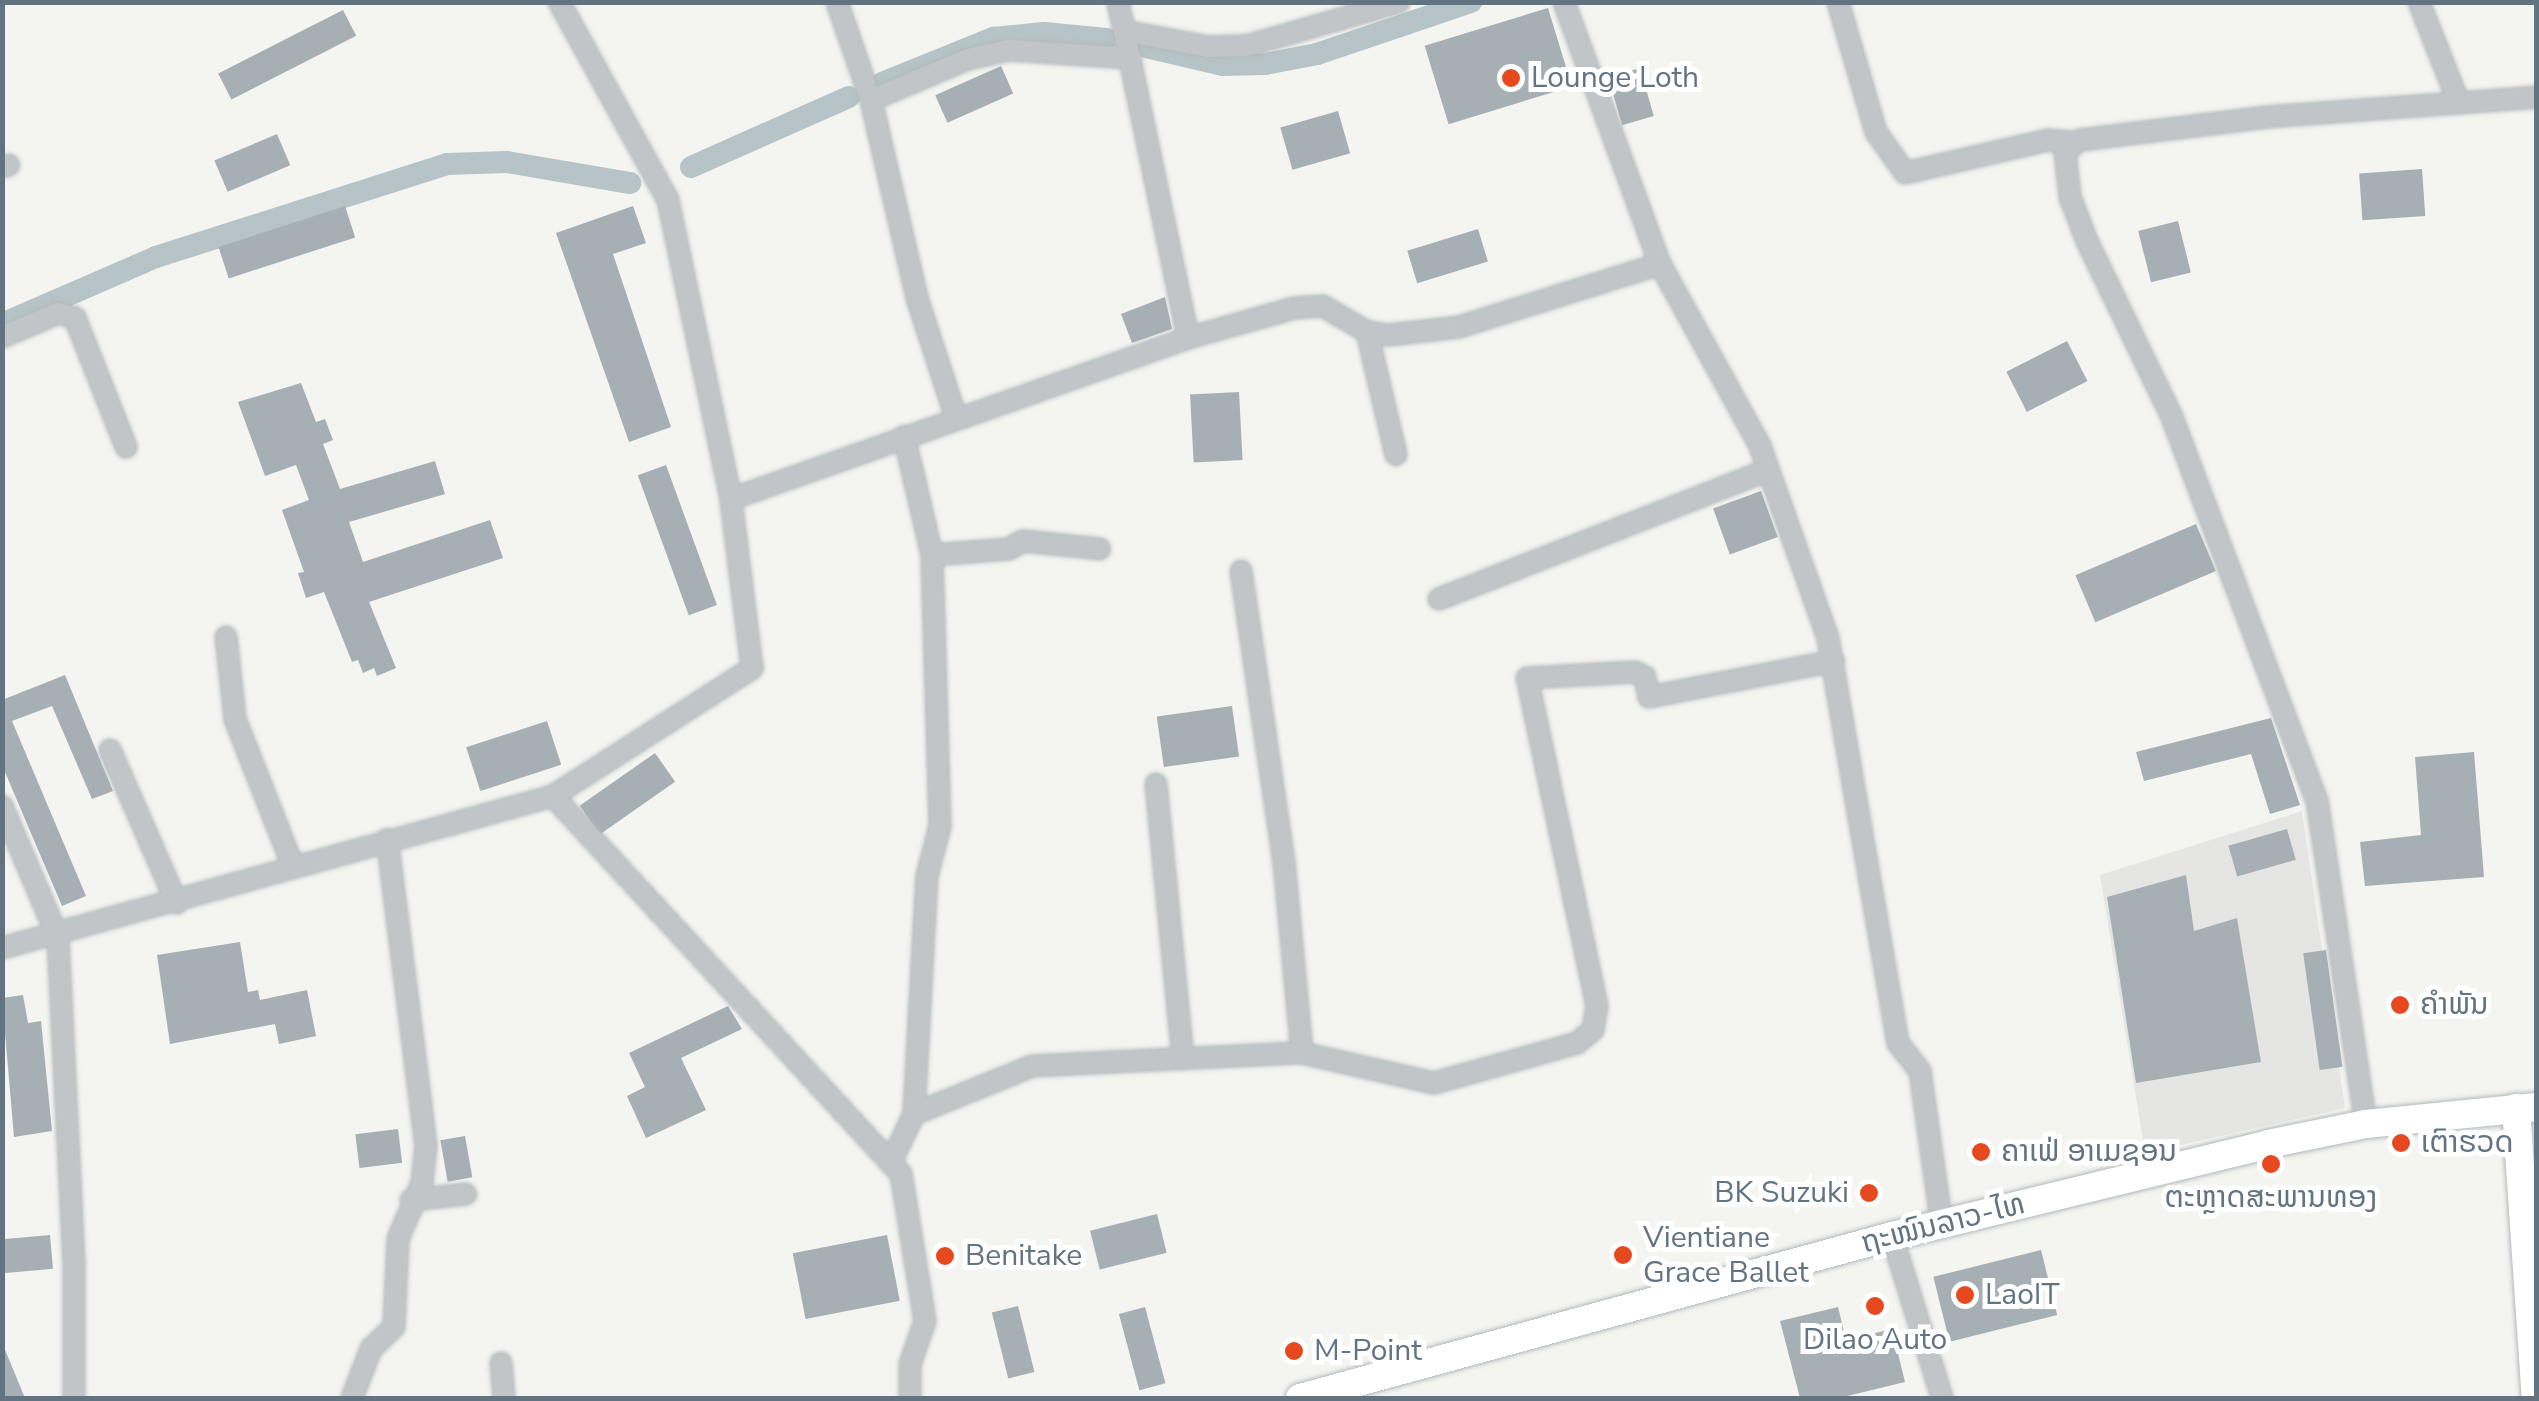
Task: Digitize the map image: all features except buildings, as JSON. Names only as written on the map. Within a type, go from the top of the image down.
[{"type":"street","points":[[2,948],[58,937],[387,838],[553,796],[752,668],[731,499],[668,200],[559,2]]},
{"type":"street","points":[[837,2],[872,100],[916,298],[956,417]]},
{"type":"street","points":[[1118,2],[1188,338]]},
{"type":"street","points":[[1124,31],[1210,47],[1246,46],[1399,2]]},
{"type":"street","points":[[1564,2],[1660,264],[1769,470],[1834,660],[1898,1043],[1920,1071],[1942,1225]]},
{"type":"street","points":[[1838,2],[1876,132],[1904,173],[2048,140],[2071,142],[2266,116],[2536,97]]},
{"type":"street","points":[[2418,2],[2459,103]]},
{"type":"street","points":[[872,100],[968,59],[1009,50],[1130,58]]},
{"type":"street","points":[[2071,142],[2064,164],[2070,196],[2172,416],[2318,801],[2366,1124]]},
{"type":"street","points":[[731,499],[1188,338],[1294,308],[1323,306],[1367,332],[1458,326],[1660,264]]},
{"type":"street","points":[[2,337],[58,312],[75,318],[126,447]]},
{"type":"street","points":[[1367,332],[1396,455]]},
{"type":"street","points":[[892,1160],[914,1114],[927,876],[940,826],[932,556],[904,436]]},
{"type":"street","points":[[1439,599],[1769,470]]},
{"type":"street","points":[[932,556],[1009,549],[1023,541],[1100,548]]},
{"type":"street","points":[[1241,571],[1284,862],[1302,1053]]},
{"type":"street","points":[[226,638],[235,720],[293,866]]},
{"type":"street","points":[[914,1114],[1032,1066],[1302,1053],[1434,1083],[1577,1043],[1593,1030],[1596,1006],[1527,678],[1635,672],[1645,678],[1648,697],[1834,660]]},
{"type":"street","points":[[110,750],[177,903]]},
{"type":"street","points":[[1156,784],[1183,1059]]},
{"type":"street","points":[[553,796],[901,1174],[925,1322],[910,1364],[910,1398]]},
{"type":"street","points":[[2,806],[58,937],[74,1260],[74,1398]]},
{"type":"street","points":[[352,1398],[371,1348],[394,1327],[398,1239],[411,1200],[422,1183],[426,1146],[387,838]]},
{"type":"street","points":[[2526,1107],[2536,1398]]},
{"type":"street","name":"ຖະໜົນລາວ-ໄທ","points":[[1300,1398],[1371,1390],[1892,1236],[2366,1124],[2526,1107]]},
{"type":"street","points":[[411,1200],[466,1194]]},
{"type":"street","points":[[1892,1236],[1942,1398]]},
{"type":"street","points":[[501,1363],[504,1398]]},
{"type":"shaded area","points":[[2302,811],[2345,1108],[2145,1153],[2100,875]]},
{"type":"waterway","points":[[1146,47],[1223,65],[1265,64],[1317,54],[1471,2]]},
{"type":"waterway","points":[[882,83],[993,38],[1044,33],[1107,39]]},
{"type":"waterway","points":[[691,167],[849,97]]},
{"type":"waterway","points":[[2,324],[156,257],[447,164],[507,162],[630,183]]},
{"type":"place","name":"Lounge Loth","points":[[1511,78]]},
{"type":"place","name":"ຄໍາພັນ","points":[[2400,1005]]},
{"type":"place","name":"ເຕົາຮວດ","points":[[2401,1143]]},
{"type":"place","name":"ຄາເຟ່ ອາເມຊອນ","points":[[1981,1152]]},
{"type":"place","name":"ຕະຫຼາດສະພານທອງ","points":[[2271,1164]]},
{"type":"place","name":"BK Suzuki","points":[[1869,1193]]},
{"type":"place","name":"Vientiane Grace Ballet","points":[[1623,1255]]},
{"type":"place","name":"Benitake","points":[[945,1256]]},
{"type":"place","name":"LaoIT","points":[[1965,1295]]},
{"type":"place","name":"Dilao Auto","points":[[1875,1306]]},
{"type":"place","name":"M-Point","points":[[1294,1351]]}]
